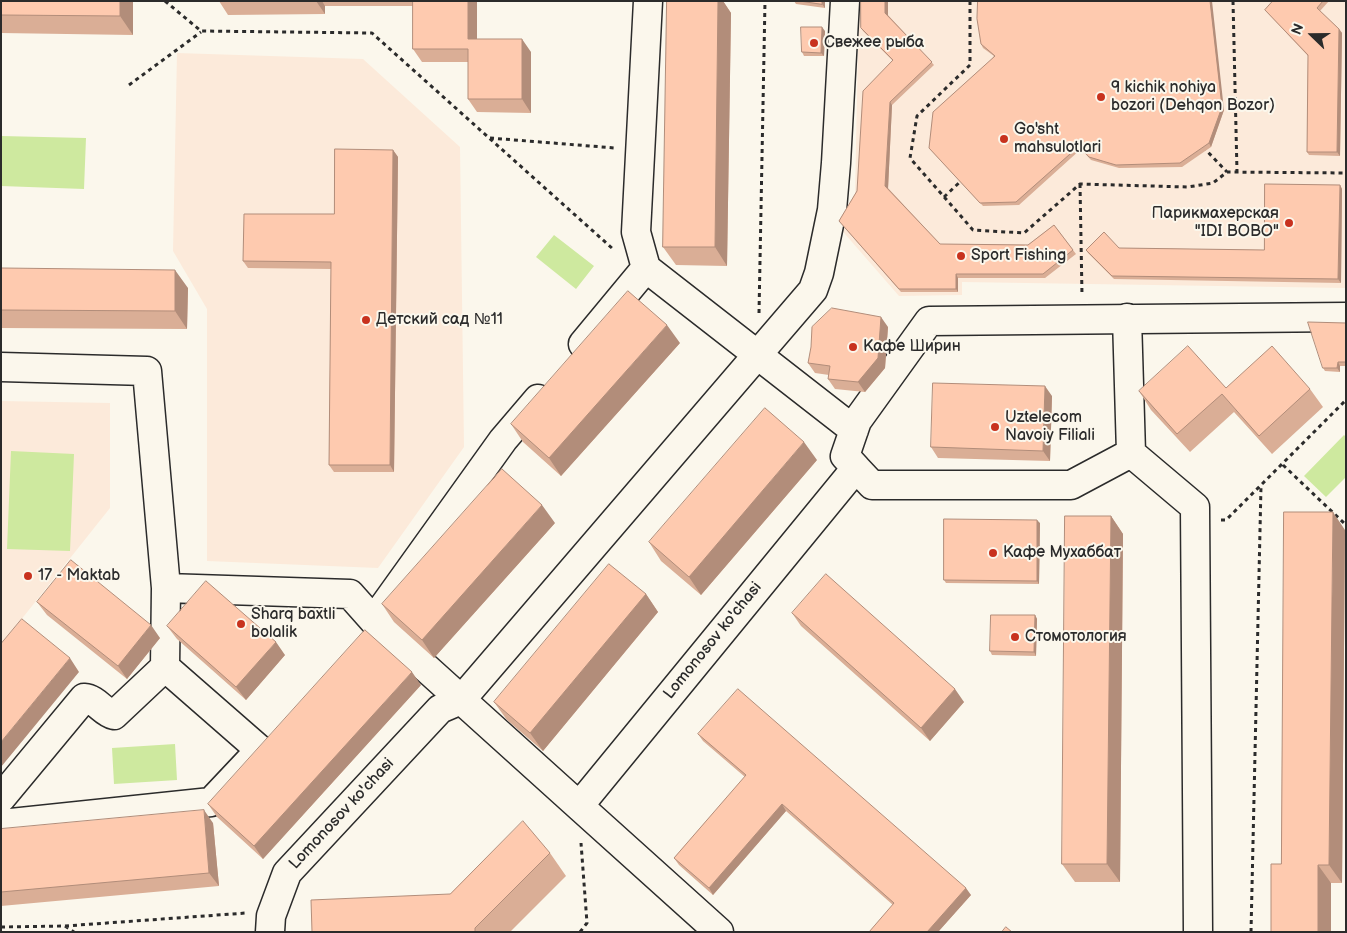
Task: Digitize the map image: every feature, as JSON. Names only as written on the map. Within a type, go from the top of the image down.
[{"type":"street","points":[[648,1],[636,232],[643,271],[758,355],[854,430]]},
{"type":"street","name":"Lomonosov ko'chasi","points":[[271,921],[287,873],[440,709],[461,700],[813,290],[819,273],[832,210],[844,1]]},
{"type":"street","points":[[355,642],[374,621],[503,440],[643,271]]},
{"type":"street","points":[[1131,453],[1071,485],[872,485],[845,456],[856,421],[930,321],[1083,318],[1346,317]]},
{"type":"street","points":[[1127,318],[1131,453],[1195,508],[1198,932]]},
{"type":"street","points":[[1,367],[147,371],[166,588],[165,668],[114,714],[108,714],[91,698],[84,698],[1,798]]},
{"type":"street","name":"Lomonosov ko'chasi","points":[[579,806],[856,468]]},
{"type":"street","points":[[166,588],[350,594],[374,621],[720,932]]},
{"type":"street","points":[[165,668],[260,750]]},
{"type":"street","points":[[1,824],[211,802],[279,728]]},
{"type":"path","points":[[165,1],[201,31]]},
{"type":"path","points":[[759,316],[765,1]]},
{"type":"path","points":[[970,1],[970,66],[917,116],[910,158],[973,230],[1024,233],[1080,184],[1188,187],[1213,183],[1227,172],[1346,173]]},
{"type":"path","points":[[1233,1],[1237,172]]},
{"type":"path","points":[[129,85],[201,31],[372,32],[489,138],[643,271]]},
{"type":"path","points":[[489,138],[641,150]]},
{"type":"path","points":[[1199,143],[1227,172]]},
{"type":"path","points":[[944,196],[965,178]]},
{"type":"path","points":[[1080,184],[1083,318]]},
{"type":"path","points":[[1195,520],[1226,520],[1346,400]]},
{"type":"path","points":[[1283,465],[1346,526]]},
{"type":"path","points":[[1251,932],[1261,486]]},
{"type":"path","points":[[579,806],[587,923],[580,932]]},
{"type":"path","points":[[1,927],[271,921]]},
{"type":"path","points":[[65,926],[74,932]]},
{"type":"shaded area","name":"9 kichik nohiya bozori (Dehqon Bozor)","points":[[859,1],[1345,1],[1345,288],[962,282],[962,295],[899,296],[838,226],[855,193]]},
{"type":"shaded area","points":[[177,53],[363,59],[460,147],[464,447],[378,568],[207,561],[207,309],[173,251]]},
{"type":"shaded area","name":"17 - Maktab","points":[[1,401],[110,403],[110,508],[1,645]]},
{"type":"green space","points":[[1,136],[86,138],[84,189],[1,186]]},
{"type":"green space","points":[[554,235],[594,266],[576,289],[536,257]]},
{"type":"green space","points":[[1344,435],[1346,437],[1346,477],[1326,497],[1304,476]]},
{"type":"green space","points":[[11,451],[74,454],[70,551],[7,549]]},
{"type":"green space","points":[[175,744],[177,780],[114,784],[112,748]]},
{"type":"building","points":[[1,1],[120,1],[120,16],[1,15]]},
{"type":"building","points":[[413,1],[468,1],[468,39],[522,39],[522,99],[468,99],[468,49],[413,49]]},
{"type":"building","points":[[667,1],[718,1],[715,247],[663,247]]},
{"type":"building","points":[[800,1],[822,1],[822,4]]},
{"type":"building","points":[[861,1],[885,1],[885,13],[932,62],[890,102],[885,186],[940,244],[1028,245],[1054,225],[1073,250],[1043,274],[956,274],[956,289],[899,289],[839,221],[857,191],[863,91],[893,60],[861,28]]},
{"type":"building","points":[[978,1],[1210,1],[1222,107],[1209,143],[1180,163],[1116,165],[1089,157],[1079,146],[1016,202],[980,203],[929,148],[933,112],[995,56],[981,44],[977,19]]},
{"type":"building","points":[[1273,1],[1323,1],[1317,8],[1339,29],[1337,152],[1307,152],[1308,55],[1265,10]]},
{"type":"building","name":"Свежее рыба","points":[[801,27],[822,27],[821,53],[802,52]]},
{"type":"building","name":"Детский сад №11","points":[[335,149],[393,150],[390,465],[329,465],[331,262],[243,261],[244,214],[334,214]]},
{"type":"building","points":[[1265,184],[1340,185],[1338,279],[1112,276],[1086,250],[1104,232],[1119,248],[1264,250]]},
{"type":"building","points":[[1,268],[175,270],[175,311],[1,310]]},
{"type":"building","points":[[628,291],[667,325],[549,458],[511,424]]},
{"type":"building","name":"Кафе Ширин","points":[[832,308],[881,317],[878,358],[858,382],[828,379],[830,366],[808,363],[812,327]]},
{"type":"building","points":[[1308,322],[1346,323],[1346,362],[1338,362],[1337,368],[1323,368]]},
{"type":"building","points":[[1188,346],[1226,388],[1272,346],[1310,389],[1259,436],[1222,394],[1177,434],[1139,391]]},
{"type":"building","name":"Uztelecom Navoiy Filiali","points":[[933,383],[1045,386],[1043,451],[931,447]]},
{"type":"building","points":[[765,408],[804,442],[689,577],[649,542]]},
{"type":"building","points":[[502,469],[542,505],[422,640],[382,604]]},
{"type":"building","points":[[1284,512],[1333,512],[1329,865],[1318,865],[1318,932],[1271,932],[1271,864],[1281,864]]},
{"type":"building","points":[[1065,516],[1111,516],[1107,864],[1062,864]]},
{"type":"building","name":"Кафе Мухаббат","points":[[944,519],[1037,520],[1037,581],[944,580]]},
{"type":"building","points":[[71,560],[151,625],[118,666],[37,602]]},
{"type":"building","points":[[609,564],[646,594],[530,733],[494,702]]},
{"type":"building","points":[[826,574],[955,689],[921,728],[792,613]]},
{"type":"building","points":[[206,581],[276,642],[236,687],[167,626]]},
{"type":"building","name":"Стомотология","points":[[991,615],[1035,615],[1034,652],[990,651]]},
{"type":"building","points":[[22,619],[70,658],[1,742],[1,644]]},
{"type":"building","points":[[365,630],[412,672],[254,846],[208,804]]},
{"type":"building","points":[[738,689],[966,888],[927,932],[869,932],[894,903],[782,804],[709,888],[674,858],[746,775],[698,734]]},
{"type":"building","points":[[204,810],[209,873],[1,892],[1,829]]},
{"type":"building","points":[[523,821],[550,853],[475,928],[475,932],[312,932],[311,900],[450,894]]},
{"type":"building","points":[[1006,927],[1012,932],[1002,932]]},
{"type":"place","name":"Свежее рыба","points":[[814,43]]},
{"type":"place","name":"9 kichik nohiya bozori (Dehqon Bozor)","points":[[1101,97]]},
{"type":"place","name":"Go'sht mahsulotlari","points":[[1004,139]]},
{"type":"place","name":"Парикмахерская \"IDI BOBO\"","points":[[1289,223]]},
{"type":"place","name":"Sport Fishing","points":[[961,256]]},
{"type":"place","name":"Детский сад №11","points":[[366,320]]},
{"type":"place","name":"Кафе Ширин","points":[[853,347]]},
{"type":"place","name":"Uztelecom Navoiy Filiali","points":[[995,427]]},
{"type":"place","name":"Кафе Мухаббат","points":[[993,553]]},
{"type":"place","name":"17 - Maktab","points":[[28,576]]},
{"type":"place","name":"Sharq baxtli bolalik","points":[[241,624]]},
{"type":"place","name":"Стомотология","points":[[1015,637]]}]
